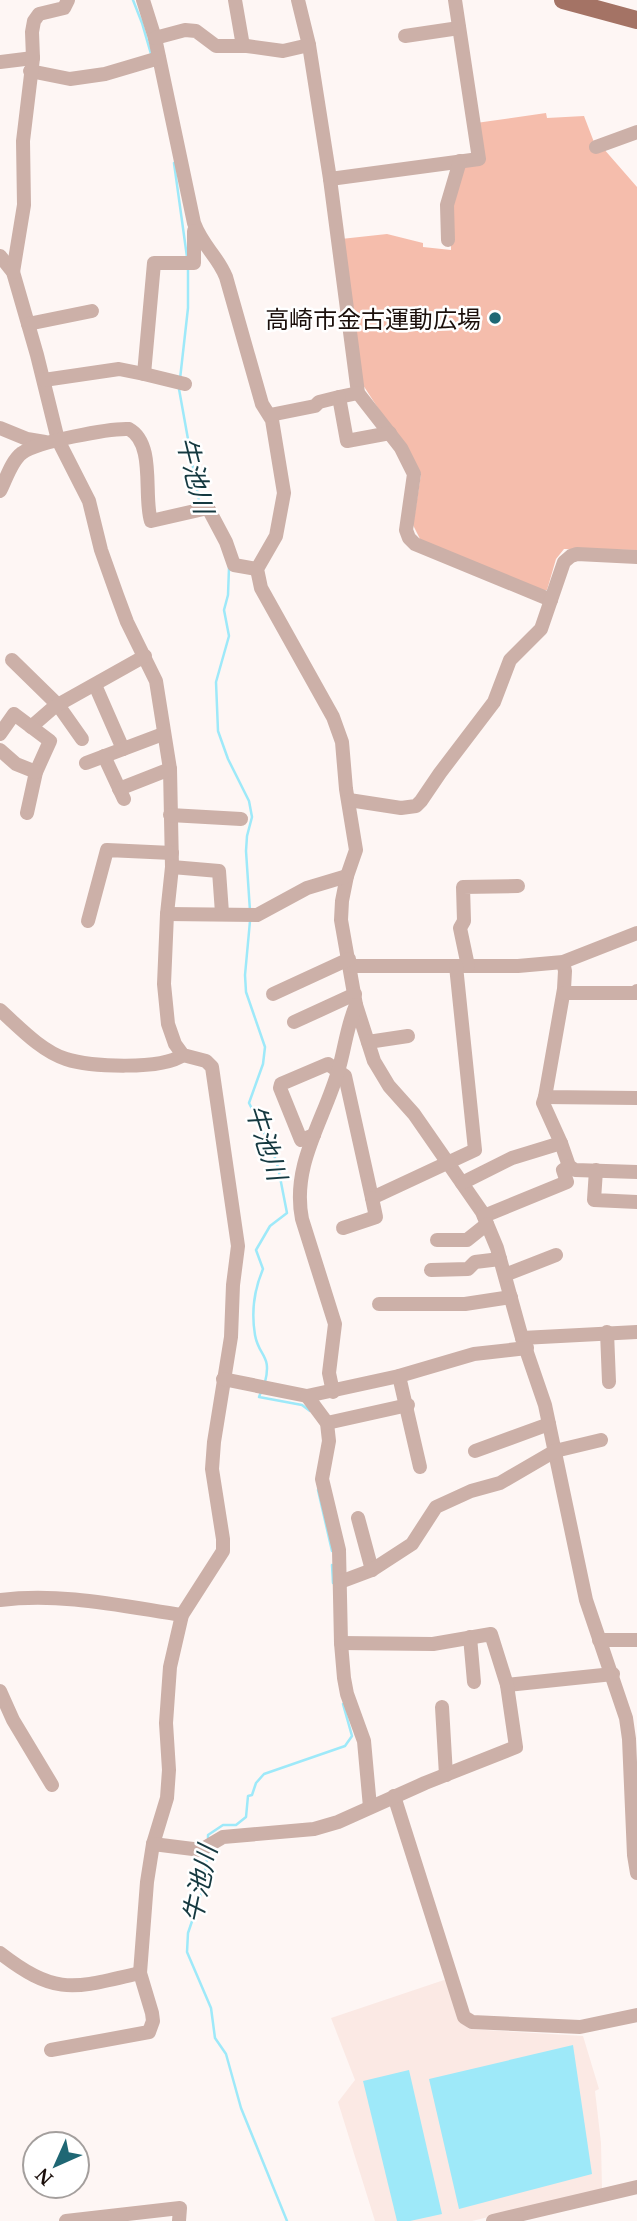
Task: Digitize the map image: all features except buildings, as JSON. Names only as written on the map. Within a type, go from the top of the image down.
[{"type":"main road","points":[[563,0],[637,20]]},
{"type":"street","points":[[13,272],[24,205],[23,141],[34,21],[39,14],[64,9],[68,0]]},
{"type":"street","points":[[144,0],[155,38],[194,223],[201,241],[219,262],[226,277],[262,404],[270,415],[284,493],[276,536],[257,569],[261,588],[338,729],[356,850],[347,876],[341,920],[356,1000],[374,1061],[388,1086],[414,1114],[486,1220],[500,1259],[545,1405],[586,1600],[626,1718],[637,1873]]},
{"type":"street","points":[[235,0],[243,46]]},
{"type":"street","points":[[298,0],[309,46],[330,178],[358,393],[401,447],[414,474],[406,530],[409,538],[415,544],[551,600]]},
{"type":"street","points":[[330,178],[479,159],[455,0]]},
{"type":"street","points":[[405,36],[459,28]]},
{"type":"street","points":[[155,38],[191,30],[216,46],[283,51],[309,46]]},
{"type":"street","points":[[0,62],[32,65],[70,79],[104,74],[159,58]]},
{"type":"street","points":[[596,147],[637,132]]},
{"type":"street","points":[[448,240],[447,205],[460,161]]},
{"type":"street","points":[[144,374],[154,262],[194,263],[194,223]]},
{"type":"street","points":[[0,256],[13,272],[44,380],[54,442],[89,501],[101,551],[127,622],[156,681],[170,769],[172,860],[164,984],[168,1024],[175,1044],[183,1055],[206,1061],[212,1067],[238,1247],[231,1337],[212,1469],[223,1551],[182,1615],[168,1689],[167,1798],[153,1844],[147,1882],[140,1973],[153,2021],[149,2032],[51,2050]]},
{"type":"street","points":[[28,324],[92,310]]},
{"type":"street","points":[[44,380],[119,369],[185,384]]},
{"type":"street","points":[[270,415],[315,406],[320,402],[358,393]]},
{"type":"street","points":[[339,397],[347,442],[390,433]]},
{"type":"street","points":[[0,428],[27,439],[54,442]]},
{"type":"street","points":[[0,491],[22,453],[54,442],[121,428],[133,431],[140,440],[148,472],[150,521],[208,508],[226,542],[234,565],[257,569]]},
{"type":"street","points":[[349,800],[401,808],[416,806],[494,702],[510,660],[541,629],[564,562],[571,556],[637,557]]},
{"type":"street","points":[[31,727],[58,705],[145,656]]},
{"type":"street","points":[[12,660],[58,705],[82,739]]},
{"type":"street","points":[[95,685],[123,749]]},
{"type":"street","points":[[0,734],[14,714],[50,741],[36,772],[27,813]]},
{"type":"street","points":[[86,763],[163,733]]},
{"type":"street","points":[[0,750],[16,764],[36,772]]},
{"type":"street","points":[[104,756],[121,794],[170,769]]},
{"type":"street","points":[[170,815],[241,819]]},
{"type":"street","points":[[88,921],[107,850],[219,870],[222,913]]},
{"type":"street","points":[[167,914],[257,915],[307,888],[347,876]]},
{"type":"street","points":[[372,1198],[475,1150],[460,928],[464,921],[463,887],[518,886]]},
{"type":"street","points":[[273,994],[350,962],[462,966],[518,966],[562,962],[637,933]]},
{"type":"street","points":[[562,962],[565,971],[564,993],[543,1103],[569,1166],[575,1170],[637,1172]]},
{"type":"street","points":[[564,993],[637,991]]},
{"type":"street","points":[[294,1022],[356,1000]]},
{"type":"street","points":[[333,1392],[329,1373],[335,1324],[299,1205],[300,1180],[339,1070],[356,1000]]},
{"type":"street","points":[[0,1010],[20,1029],[66,1059],[128,1067],[176,1059],[183,1055]]},
{"type":"street","points":[[368,1042],[408,1036]]},
{"type":"street","points":[[314,1135],[301,1140],[280,1088],[281,1084],[328,1064],[345,1076],[376,1217],[343,1228]]},
{"type":"street","points":[[545,1097],[637,1098]]},
{"type":"street","points":[[462,1183],[512,1158],[561,1143]]},
{"type":"street","points":[[437,1240],[467,1240],[486,1220],[567,1181],[563,1170],[569,1166]]},
{"type":"street","points":[[596,1170],[594,1200],[637,1202]]},
{"type":"street","points":[[505,1275],[556,1255]]},
{"type":"street","points":[[431,1270],[468,1269],[475,1262],[500,1259]]},
{"type":"street","points":[[379,1304],[466,1304],[511,1297]]},
{"type":"street","points":[[223,1379],[307,1396],[399,1376],[474,1354],[525,1343],[607,1332],[637,1332]]},
{"type":"street","points":[[607,1332],[609,1382]]},
{"type":"street","points":[[399,1376],[408,1405],[420,1466]]},
{"type":"street","points":[[307,1396],[327,1423],[329,1441],[322,1479],[339,1550],[341,1643],[347,1694],[364,1741],[370,1807]]},
{"type":"street","points":[[327,1423],[408,1405]]},
{"type":"street","points":[[475,1451],[549,1424]]},
{"type":"street","points":[[340,1582],[372,1570],[412,1544],[436,1507],[471,1491],[500,1483],[555,1451],[601,1440]]},
{"type":"street","points":[[358,1518],[372,1570]]},
{"type":"street","points":[[0,1600],[48,1598],[103,1602],[182,1615]]},
{"type":"street","points":[[153,1844],[201,1850],[223,1837],[314,1829],[516,1747],[507,1685],[491,1634],[433,1644],[341,1643]]},
{"type":"street","points":[[470,1637],[474,1682]]},
{"type":"street","points":[[599,1640],[637,1640]]},
{"type":"street","points":[[507,1685],[613,1674]]},
{"type":"street","points":[[0,1691],[13,1720],[52,1784]]},
{"type":"street","points":[[442,1707],[446,1775]]},
{"type":"street","points":[[394,1796],[464,2017],[472,2022],[580,2027],[637,2015]]},
{"type":"street","points":[[0,1953],[24,1972],[54,1985],[102,1982],[140,1973]]},
{"type":"street","points":[[493,2221],[637,2187]]},
{"type":"street","points":[[66,2221],[180,2208],[179,2221]]},
{"type":"shaded area","name":"高崎市金古運動広場","points":[[546,113],[547,118],[584,116],[597,150],[603,148],[637,187],[637,550],[564,549],[556,559],[547,590],[540,591],[421,541],[413,525],[421,474],[363,385],[341,239],[387,234],[423,243],[423,247],[451,250],[451,202],[462,164],[483,162],[476,123]]},
{"type":"shaded area","points":[[447,1979],[462,2023],[469,2029],[583,2036],[599,2089],[595,2091],[601,2143],[602,2189],[472,2221],[375,2221],[338,2102],[355,2080],[331,2018]]},
{"type":"water","points":[[573,2045],[592,2174],[459,2209],[429,2079]]},
{"type":"water","points":[[409,2070],[442,2214],[397,2221],[363,2081]]},
{"type":"waterway","name":"牛池川","points":[[133,0],[151,54]]},
{"type":"waterway","name":"牛池川","points":[[174,163],[187,257]]},
{"type":"waterway","name":"牛池川","points":[[180,379],[188,308],[188,267]]},
{"type":"waterway","name":"牛池川","points":[[179,389],[200,506]]},
{"type":"waterway","name":"牛池川","points":[[229,568],[228,595],[224,610],[229,636],[216,682],[218,731],[228,759],[249,801],[252,817],[246,851],[250,911]]},
{"type":"waterway","name":"牛池川","points":[[250,921],[246,992],[265,1047],[263,1064],[249,1103],[271,1146],[287,1213],[270,1226],[256,1250],[263,1269],[257,1285],[253,1318],[257,1342],[267,1366],[265,1382]]},
{"type":"waterway","name":"牛池川","points":[[261,1392],[259,1397],[302,1405],[310,1411]]},
{"type":"waterway","name":"牛池川","points":[[318,1490],[332,1551]]},
{"type":"waterway","name":"牛池川","points":[[332,1565],[333,1583]]},
{"type":"waterway","name":"牛池川","points":[[208,1838],[208,1835],[223,1825],[236,1825],[246,1817],[248,1796],[252,1795],[256,1783],[264,1774],[345,1746],[352,1736],[343,1704]]},
{"type":"waterway","name":"牛池川","points":[[208,1852],[202,1892],[188,1933],[187,1952],[211,2008],[215,2038],[226,2054],[241,2108],[287,2221]]},
{"type":"place","name":"高崎市金古運動広場","points":[[495,318]]}]
